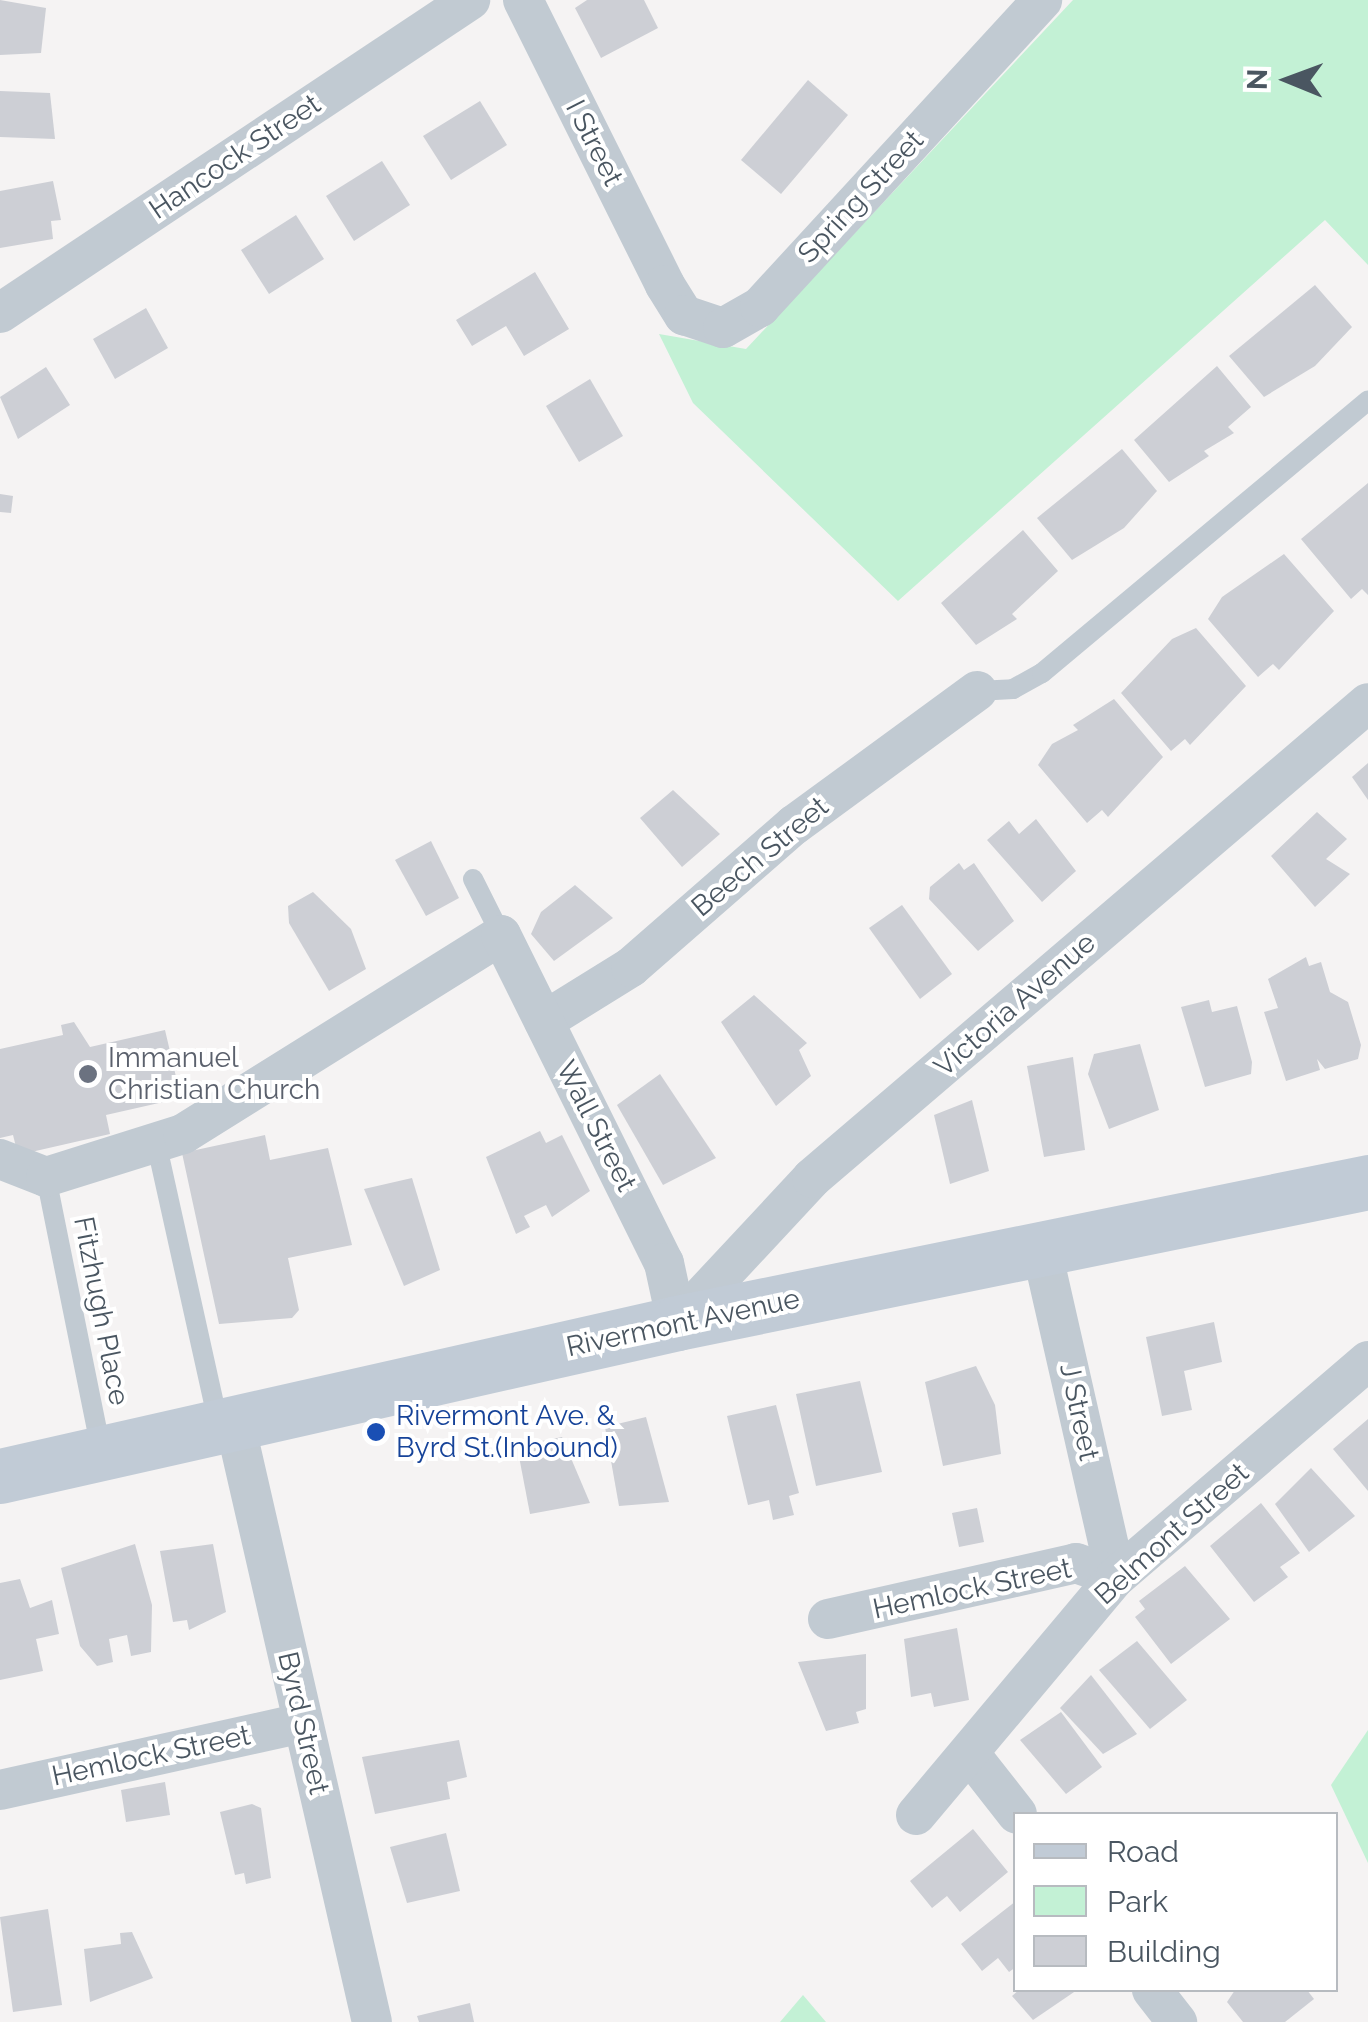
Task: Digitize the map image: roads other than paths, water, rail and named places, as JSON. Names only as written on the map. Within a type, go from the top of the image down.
[{"type":"main road","name":"Rivermont Avenue","points":[[0,1476],[677,1323],[1368,1182]]},
{"type":"street","name":"Hancock Street","points":[[0,313],[470,0]]},
{"type":"street","name":"I Street","points":[[522,0],[665,286]]},
{"type":"street","name":"Spring Street","points":[[665,286],[684,315],[723,328],[760,307],[1042,0]]},
{"type":"street","name":"Beech Street","points":[[544,1022],[631,967],[794,825],[976,691]]},
{"type":"street","name":"Victoria Avenue","points":[[677,1323],[812,1178],[1368,702]]},
{"type":"street","name":"Wall Street","points":[[501,935],[664,1263],[677,1323]]},
{"type":"street","points":[[0,1159],[46,1177],[156,1142],[501,935]]},
{"type":"street","name":"J Street","points":[[1041,1247],[1116,1577]]},
{"type":"street","name":"Belmont Street","points":[[916,1816],[1116,1577],[1368,1361]]},
{"type":"street","name":"Byrd Street","points":[[227,1426],[372,2022]]},
{"type":"street","name":"Hemlock Street","points":[[828,1619],[1076,1564],[1116,1577]]},
{"type":"street","name":"Hemlock Street","points":[[0,1790],[302,1722]]},
{"type":"street","points":[[970,1754],[1015,1812]]},
{"type":"street","points":[[1154,1992],[1177,2022]]},
{"type":"lane","points":[[976,691],[1013,689],[1042,672],[1368,400]]},
{"type":"lane","points":[[473,879],[501,935]]},
{"type":"lane","points":[[156,1142],[227,1426]]},
{"type":"lane","name":"Fitzhugh Place","points":[[46,1177],[102,1456]]},
{"type":"place","name":"Immanuel Christian Church","points":[[88,1074]]},
{"type":"place","name":"Rivermont Ave. & Byrd St.(Inbound)","points":[[376,1432]]}]
